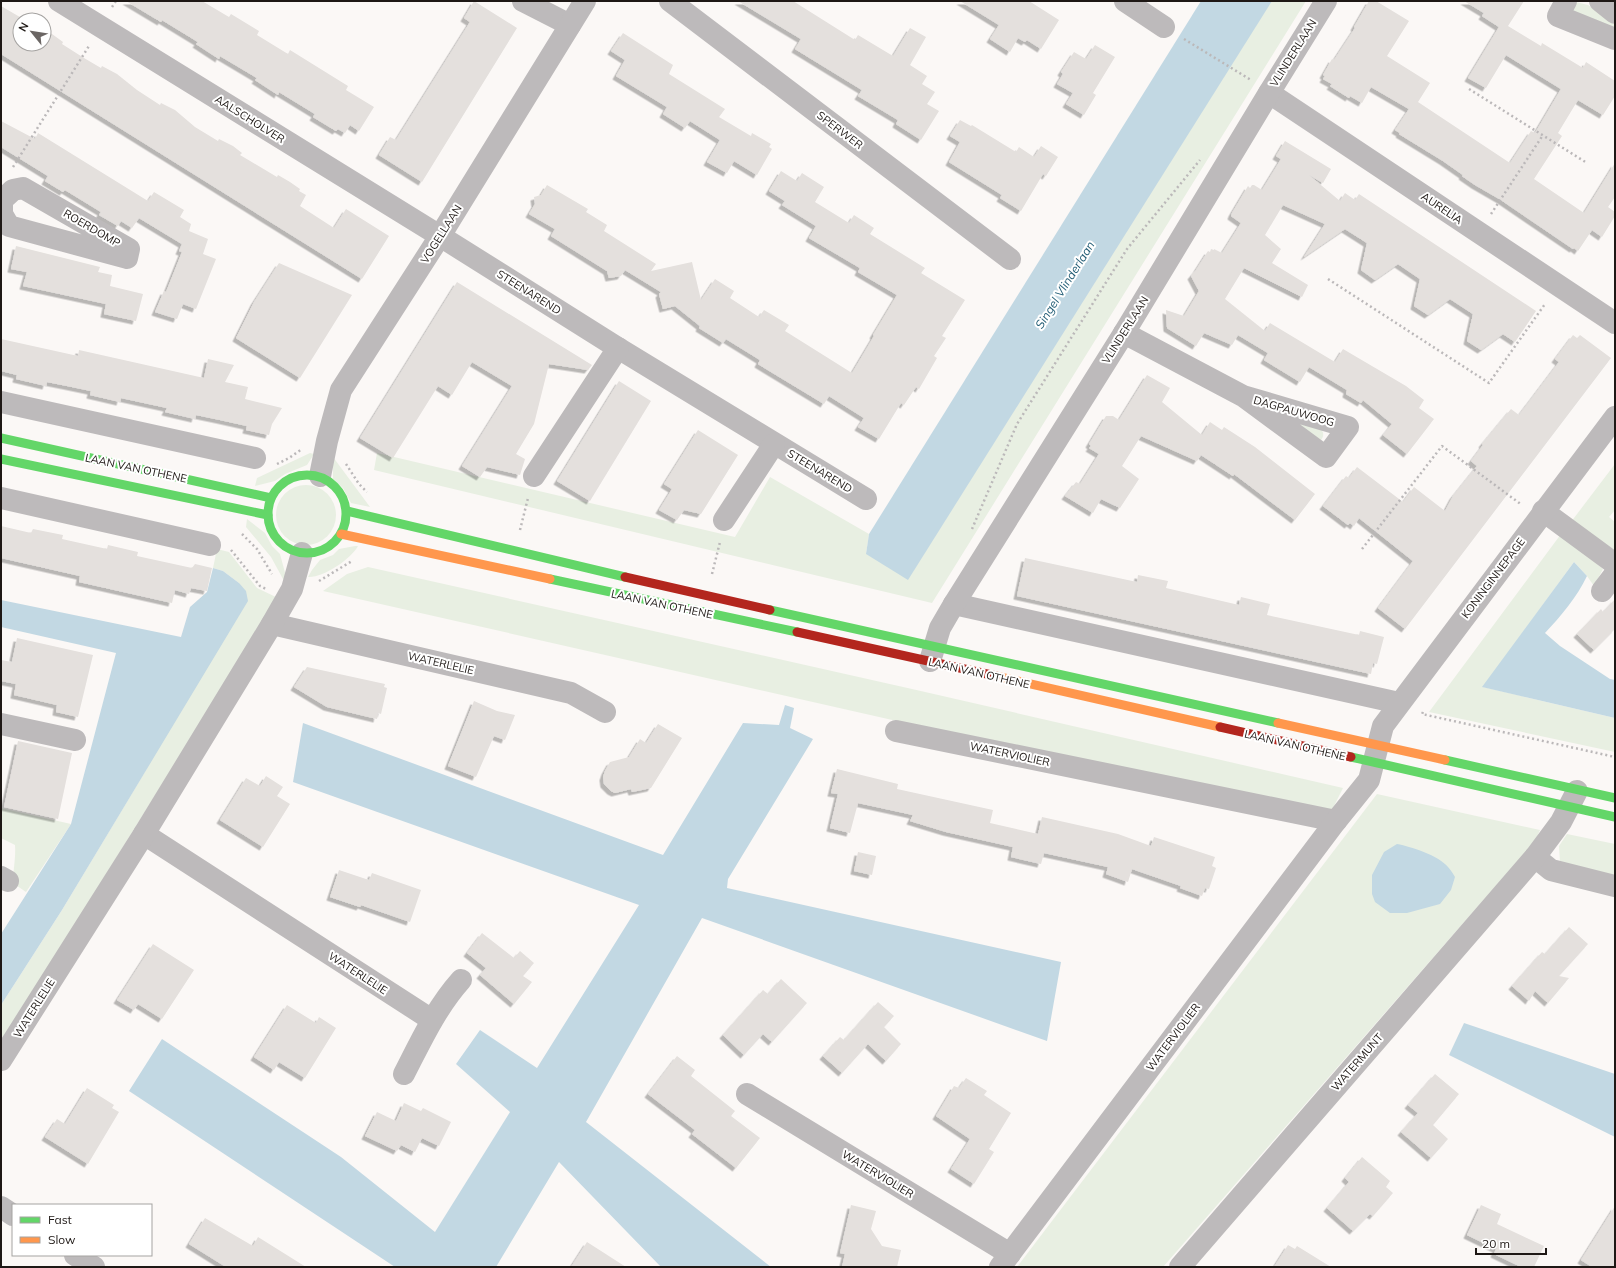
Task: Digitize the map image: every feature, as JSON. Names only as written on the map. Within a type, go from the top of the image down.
[{"type":"street","name":"AALSCHOLVER","points":[[59,1],[440,236]]},
{"type":"street","points":[[524,1],[542,8],[570,25]]},
{"type":"street","name":"VOGELLAAN","points":[[320,476],[327,441],[341,390],[440,236],[585,1]]},
{"type":"street","name":"SPERWER","points":[[670,1],[1010,259]]},
{"type":"street","points":[[1125,1],[1164,27]]},
{"type":"street","name":"VLINDERLAAN","points":[[932,654],[940,628],[954,604],[1124,333],[1263,89],[1326,1]]},
{"type":"street","points":[[1566,1],[1558,16],[1615,39]]},
{"type":"street","points":[[1600,1],[1615,13]]},
{"type":"street","name":"AURELIA","points":[[1263,89],[1615,323]]},
{"type":"street","name":"ROERDOMP","points":[[23,188],[129,249],[126,258],[9,226],[2,214],[5,197],[23,188]]},
{"type":"street","name":"STEENAREND","points":[[440,236],[618,348],[866,499]]},
{"type":"street","name":"DAGPAUWOOG","points":[[1124,333],[1243,396]]},
{"type":"street","points":[[534,476],[618,348]]},
{"type":"street","points":[[1,402],[255,458]]},
{"type":"street","name":"KONINGINNEPAGE","points":[[1376,753],[1383,726],[1399,703],[1615,417]]},
{"type":"street","name":"LAAN VAN OTHENE","points":[[1,438],[271,498]]},
{"type":"street","points":[[724,520],[774,444]]},
{"type":"street","name":"LAAN VAN OTHENE","points":[[1,458],[268,515]]},
{"type":"street","points":[[308,474],[320,476],[330,481],[338,489],[344,500],[347,511],[346,523],[341,534],[334,543],[324,550],[313,553],[302,553],[289,549],[278,540],[271,529],[268,515],[271,498],[277,488],[286,480],[308,474]]},
{"type":"street","points":[[1,498],[220,547]]},
{"type":"street","name":"LAAN VAN OTHENE","points":[[347,511],[684,590],[932,654],[1573,797],[1615,817]]},
{"type":"street","points":[[1541,514],[1615,564]]},
{"type":"street","name":"LAAN VAN OTHENE","points":[[341,534],[932,654],[1573,797],[1615,798]]},
{"type":"street","name":"WATERLELIE","points":[[1,1060],[144,834],[287,599],[292,589],[302,553]]},
{"type":"street","points":[[954,604],[1399,703]]},
{"type":"street","name":"WATERLELIE","points":[[272,624],[571,693],[605,712]]},
{"type":"street","points":[[1,724],[75,740]]},
{"type":"street","name":"WATERVIOLIER","points":[[896,731],[1336,821]]},
{"type":"street","name":"WATERVIOLIER","points":[[747,1094],[1005,1260],[1336,821],[1369,780],[1376,753]]},
{"type":"street","name":"WATERMUNT","points":[[1180,1267],[1534,858],[1561,822],[1573,797]]},
{"type":"street","name":"WATERLELIE","points":[[144,834],[432,1020]]},
{"type":"street","points":[[1534,858],[1551,870],[1615,886]]},
{"type":"street","points":[[404,1074],[432,1020],[447,995],[460,980]]},
{"type":"street","points":[[1,1207],[12,1214]]},
{"type":"street","points":[[77,1256],[94,1267]]},
{"type":"path","points":[[5,197],[13,166],[116,1]]},
{"type":"path","points":[[1164,27],[1263,89]]},
{"type":"path","points":[[1469,89],[1587,163]]},
{"type":"path","points":[[1479,233],[1543,135]]},
{"type":"path","points":[[971,532],[1017,424],[1127,249],[1202,157]]},
{"type":"path","points":[[1328,278],[1489,383],[1558,286]]},
{"type":"path","points":[[1362,549],[1442,446],[1541,514]]},
{"type":"path","points":[[519,535],[534,476]]},
{"type":"path","points":[[712,578],[724,520]]},
{"type":"path","points":[[220,547],[260,586],[287,599]]},
{"type":"path","points":[[1427,708],[1422,714],[1615,757]]},
{"type":"shaded area","points":[[1272,1],[1306,1],[932,603],[374,470],[377,453],[735,537],[770,477],[869,534],[866,554]]},
{"type":"shaded area","points":[[1576,2],[1588,5],[1615,25],[1615,34],[1575,16],[1572,7]]},
{"type":"shaded area","points":[[1272,411],[1321,429],[1323,432],[1322,439],[1321,440]]},
{"type":"shaded area","points":[[310,453],[314,454],[307,465],[285,474],[275,481],[255,486],[257,478]]},
{"type":"shaded area","points":[[333,457],[370,507],[351,503],[343,488],[333,479]]},
{"type":"shaded area","points":[[1615,464],[1615,510],[1609,517],[1615,522],[1615,550],[1571,522]]},
{"type":"shaded area","points":[[306,485],[322,490],[327,494],[331,499],[336,515],[331,531],[327,536],[322,540],[306,545],[290,540],[285,536],[281,531],[276,515],[281,499],[285,494],[290,490]]},
{"type":"shaded area","points":[[247,519],[265,533],[272,546],[280,554],[287,580],[283,579],[271,557],[246,527]]},
{"type":"shaded area","points":[[1561,534],[1603,569],[1594,586],[1574,562],[1483,687],[1615,718],[1615,752],[1429,712]]},
{"type":"shaded area","points":[[358,546],[343,562],[336,567],[321,574],[308,577],[320,560],[333,555],[339,549]]},
{"type":"shaded area","points":[[217,549],[229,552],[257,588],[278,598],[1,1043],[1,1005],[62,910],[146,770],[239,583],[223,571],[213,568]]},
{"type":"shaded area","points":[[368,567],[912,689],[1343,788],[1330,814],[910,724],[323,591],[347,574]]},
{"type":"shaded area","points":[[1377,794],[1540,830],[1535,841],[1163,1267],[1017,1267]]},
{"type":"shaded area","points":[[1,808],[71,824],[26,892],[13,883],[15,845],[1,838]]},
{"type":"shaded area","points":[[1567,834],[1615,844],[1615,879],[1560,862],[1559,846]]},
{"type":"water","name":"Singel Vlinderlaan","points":[[1201,1],[1272,1],[908,580],[866,554],[869,534]]},
{"type":"water","points":[[1574,562],[1587,576],[1568,606],[1545,633],[1560,646],[1610,679],[1615,680],[1615,718],[1482,687]]},
{"type":"water","points":[[213,568],[223,571],[239,583],[246,591],[248,601],[62,910],[1,1005],[1,934],[71,824],[116,653],[1,627],[1,600],[181,637],[190,607],[207,592]]},
{"type":"water","points":[[785,705],[794,708],[790,728],[813,739],[728,879],[727,888],[1061,962],[1047,1041],[702,918],[586,1122],[771,1267],[661,1267],[559,1162],[496,1267],[395,1267],[129,1091],[162,1039],[341,1157],[435,1232],[510,1112],[456,1064],[480,1030],[537,1068],[639,905],[293,782],[303,723],[663,855],[743,723],[779,725]]},
{"type":"water","points":[[1397,844],[1417,849],[1431,855],[1444,863],[1451,871],[1455,877],[1451,890],[1440,904],[1407,913],[1390,913],[1375,902],[1372,894],[1372,875],[1384,852]]},
{"type":"water","points":[[1464,1023],[1615,1074],[1615,1137],[1449,1055]]},
{"type":"building","points":[[126,1],[202,1],[229,17],[231,14],[259,31],[257,35],[288,54],[290,50],[348,86],[346,90],[374,107],[359,131],[350,125],[345,133],[338,129],[336,131],[313,117],[315,114],[279,92],[278,95],[255,80],[257,78],[220,56],[219,59],[196,44],[198,42],[162,20],[161,22]]},
{"type":"building","points":[[474,1],[517,28],[422,182],[379,155],[390,137],[396,140],[470,22],[464,18]]},
{"type":"building","points":[[738,1],[793,1],[855,40],[858,35],[893,56],[910,28],[926,37],[910,65],[927,76],[922,84],[935,92],[927,104],[939,111],[921,140],[896,124],[898,120],[858,96],[862,90],[795,49],[801,39]]},
{"type":"building","points":[[960,1],[1029,1],[1059,20],[1041,49],[1027,40],[1025,42],[1018,38],[1010,52],[990,39],[999,25]]},
{"type":"building","points":[[1369,1],[1376,1],[1409,21],[1387,56],[1430,83],[1418,102],[1510,163],[1531,131],[1535,133],[1561,89],[1506,55],[1486,88],[1468,78],[1499,27],[1482,16],[1484,13],[1464,1],[1524,1],[1508,26],[1541,46],[1542,43],[1583,68],[1586,62],[1615,81],[1615,96],[1603,115],[1578,100],[1558,133],[1562,136],[1534,179],[1584,213],[1615,163],[1615,197],[1608,207],[1615,212],[1615,216],[1602,237],[1592,230],[1578,251],[1574,248],[1573,249],[1501,200],[1475,185],[1443,161],[1399,134],[1400,133],[1395,130],[1409,109],[1371,87],[1362,103],[1350,96],[1349,98],[1330,86],[1332,84],[1323,79],[1325,76],[1323,75],[1332,59],[1334,60],[1355,28],[1354,27]]},
{"type":"building","points":[[1,6],[12,12],[12,52],[52,52],[52,34],[63,42],[62,44],[84,58],[101,68],[102,66],[117,74],[137,90],[160,105],[161,103],[175,110],[195,127],[218,141],[219,139],[233,146],[242,153],[240,155],[277,177],[278,175],[290,182],[300,189],[299,191],[306,195],[300,206],[334,228],[346,209],[389,236],[362,279],[1,54]]},
{"type":"building","points":[[623,33],[673,65],[669,74],[725,109],[719,117],[751,136],[752,133],[771,144],[769,147],[772,149],[757,175],[734,161],[727,173],[707,162],[720,140],[690,121],[685,128],[663,114],[667,107],[616,76],[625,60],[611,51]]},
{"type":"building","points":[[1095,45],[1115,57],[1093,93],[1096,95],[1084,115],[1066,104],[1073,93],[1057,84],[1063,74],[1061,72],[1074,52],[1086,59]]},
{"type":"building","points":[[960,120],[971,126],[972,125],[1016,152],[1019,147],[1034,157],[1041,146],[1058,157],[1046,176],[1043,174],[1021,211],[1000,198],[1002,195],[949,162],[960,142],[950,136]]},
{"type":"building","points":[[1,121],[35,139],[38,133],[148,201],[154,192],[184,210],[180,217],[191,224],[189,231],[208,239],[203,254],[216,259],[196,309],[183,304],[177,319],[155,312],[164,291],[166,292],[182,252],[179,251],[182,244],[139,218],[132,228],[121,221],[118,226],[99,215],[101,212],[65,190],[63,192],[45,181],[48,176],[1,147]]},
{"type":"building","points":[[1285,141],[1331,169],[1323,183],[1309,175],[1340,201],[1345,193],[1355,200],[1359,194],[1536,311],[1515,342],[1503,334],[1481,350],[1467,341],[1473,314],[1450,299],[1428,315],[1414,306],[1420,279],[1398,264],[1375,280],[1361,270],[1367,243],[1345,229],[1304,257],[1325,224],[1283,205],[1265,235],[1281,249],[1272,263],[1308,285],[1302,297],[1244,268],[1225,299],[1265,331],[1270,323],[1335,362],[1343,349],[1406,386],[1424,400],[1419,408],[1434,419],[1407,454],[1383,435],[1392,424],[1363,400],[1361,403],[1346,394],[1347,390],[1309,367],[1300,382],[1264,360],[1268,353],[1238,335],[1232,345],[1204,333],[1196,346],[1167,328],[1166,310],[1184,316],[1199,291],[1191,276],[1208,251],[1210,252],[1211,249],[1214,249],[1222,253],[1241,223],[1231,216],[1232,213],[1248,186],[1250,188],[1254,185],[1262,190],[1281,159],[1276,156]]},
{"type":"building","points":[[781,171],[797,181],[802,173],[824,187],[815,202],[849,223],[854,215],[874,228],[870,234],[925,268],[921,273],[965,300],[942,336],[946,338],[934,356],[937,358],[919,389],[916,387],[904,405],[901,403],[879,439],[858,427],[864,418],[829,396],[824,404],[758,364],[760,360],[726,339],[723,343],[699,328],[700,326],[675,306],[663,309],[659,294],[661,292],[625,270],[621,276],[609,278],[607,271],[551,236],[555,229],[529,214],[535,204],[534,197],[541,195],[547,185],[588,209],[586,212],[607,225],[604,231],[656,264],[651,271],[692,262],[701,300],[715,279],[734,291],[730,298],[759,317],[764,310],[789,325],[785,331],[852,373],[897,295],[858,272],[860,268],[809,238],[816,226],[782,205],[785,201],[769,191]]},
{"type":"building","points":[[16,246],[100,267],[98,272],[112,275],[110,286],[143,294],[136,321],[104,314],[106,304],[23,286],[27,272],[11,269]]},
{"type":"building","points":[[279,263],[352,295],[300,378],[236,338],[254,302]]},
{"type":"building","points":[[457,282],[592,365],[588,370],[549,364],[534,424],[516,454],[525,459],[520,475],[487,467],[480,477],[462,466],[512,386],[472,362],[452,395],[438,386],[393,458],[360,438]]},
{"type":"building","points":[[1573,335],[1577,338],[1580,335],[1611,358],[1405,629],[1378,608],[1413,561],[1359,518],[1354,526],[1350,523],[1348,525],[1323,506],[1346,476],[1349,478],[1357,467],[1403,502],[1414,487],[1445,511],[1453,496],[1477,466],[1471,461],[1483,445],[1482,444],[1511,409],[1519,415],[1559,362],[1555,359]]},
{"type":"building","points":[[1,339],[78,356],[79,350],[204,378],[208,359],[234,365],[225,382],[248,387],[245,399],[282,408],[272,424],[269,435],[246,430],[247,426],[220,420],[196,415],[195,419],[165,412],[167,408],[121,398],[120,402],[90,395],[91,391],[47,382],[46,386],[16,379],[17,375],[1,371]]},
{"type":"building","points":[[1147,375],[1170,388],[1162,402],[1202,435],[1210,422],[1222,430],[1224,427],[1255,447],[1315,494],[1295,520],[1234,474],[1233,476],[1201,455],[1197,461],[1141,436],[1122,466],[1139,479],[1120,508],[1101,499],[1093,513],[1065,496],[1076,482],[1080,484],[1099,454],[1089,448],[1091,446],[1089,444],[1106,416],[1113,416],[1119,420]]},
{"type":"building","points":[[619,381],[651,401],[590,501],[557,481]]},
{"type":"building","points":[[698,430],[738,455],[701,514],[684,510],[677,520],[659,510],[672,489],[664,484]]},
{"type":"building","points":[[1,526],[31,533],[33,529],[63,535],[62,539],[107,549],[108,545],[138,552],[137,556],[192,568],[195,564],[212,568],[207,591],[191,588],[189,594],[175,590],[172,603],[79,582],[80,576],[1,558]]},
{"type":"building","points":[[1025,558],[1137,582],[1138,575],[1168,581],[1166,588],[1239,605],[1241,597],[1270,604],[1267,615],[1359,635],[1360,631],[1384,637],[1377,664],[1373,663],[1371,674],[1017,596]]},
{"type":"building","points":[[1615,599],[1615,629],[1594,650],[1577,634],[1601,609],[1603,612]]},
{"type":"building","points":[[17,638],[93,655],[78,717],[56,712],[57,705],[14,695],[16,684],[1,681],[1,660],[12,662]]},
{"type":"building","points":[[307,667],[385,684],[384,687],[387,688],[381,714],[378,713],[377,719],[327,707],[294,687]]},
{"type":"building","points":[[474,701],[497,711],[515,715],[505,740],[494,736],[476,777],[448,766]]},
{"type":"building","points":[[658,724],[682,738],[651,788],[632,792],[631,789],[615,793],[611,791],[604,784],[603,777],[610,762],[629,757],[640,739],[646,743]]},
{"type":"building","points":[[18,741],[72,753],[58,819],[4,807]]},
{"type":"building","points":[[837,769],[898,784],[897,789],[993,810],[990,823],[1038,834],[1042,817],[1118,834],[1151,846],[1154,837],[1215,857],[1212,866],[1216,868],[1209,889],[1205,888],[1202,896],[1180,888],[1181,886],[1132,869],[1128,882],[1106,874],[1108,867],[1044,853],[1041,864],[1011,857],[1013,847],[946,832],[910,821],[913,815],[858,803],[850,833],[830,828],[838,794],[831,793]]},
{"type":"building","points":[[266,776],[283,787],[277,796],[290,804],[263,847],[220,820],[246,778],[260,786]]},
{"type":"building","points":[[858,852],[876,856],[872,875],[854,871]]},
{"type":"building","points":[[339,870],[369,880],[372,873],[421,890],[410,922],[361,905],[360,907],[330,897]]},
{"type":"building","points":[[1569,927],[1588,944],[1559,976],[1569,978],[1548,1003],[1535,991],[1529,1001],[1512,986],[1542,952],[1545,954]]},
{"type":"building","points":[[482,933],[514,958],[520,951],[534,963],[523,976],[532,982],[514,1004],[480,975],[486,968],[467,953]]},
{"type":"building","points":[[153,944],[194,970],[162,1019],[138,1004],[134,1010],[117,1000]]},
{"type":"building","points":[[781,979],[807,1003],[772,1042],[763,1034],[744,1055],[723,1035],[763,990],[768,994]]},
{"type":"building","points":[[878,1002],[894,1016],[884,1027],[901,1044],[886,1061],[868,1044],[842,1073],[823,1056],[840,1037],[844,1040]]},
{"type":"building","points":[[287,1005],[316,1023],[319,1017],[336,1028],[305,1078],[279,1062],[274,1070],[254,1057]]},
{"type":"building","points":[[677,1056],[695,1070],[691,1076],[735,1111],[731,1116],[760,1138],[736,1168],[692,1134],[695,1130],[648,1094]]},
{"type":"building","points":[[1435,1074],[1459,1094],[1433,1125],[1448,1139],[1431,1158],[1401,1132],[1418,1113],[1408,1105]]},
{"type":"building","points":[[966,1078],[987,1091],[984,1095],[1011,1113],[989,1149],[994,1152],[974,1184],[951,1169],[970,1139],[936,1116],[954,1086],[959,1088]]},
{"type":"building","points":[[87,1088],[114,1105],[112,1108],[119,1112],[88,1164],[45,1137],[57,1119],[65,1124]]},
{"type":"building","points":[[404,1103],[421,1111],[423,1108],[451,1122],[439,1146],[422,1138],[415,1152],[401,1145],[397,1151],[365,1136],[377,1112],[396,1121]]},
{"type":"building","points":[[1362,1157],[1390,1181],[1386,1187],[1393,1193],[1373,1216],[1370,1214],[1353,1231],[1327,1208],[1349,1182],[1345,1178]]},
{"type":"building","points":[[851,1205],[876,1211],[871,1229],[882,1246],[901,1250],[897,1267],[842,1267],[845,1254],[840,1253]]},
{"type":"building","points":[[1481,1205],[1501,1214],[1497,1224],[1544,1246],[1534,1267],[1521,1267],[1494,1254],[1496,1249],[1467,1235]]},
{"type":"building","points":[[1615,1206],[1615,1267],[1592,1267],[1581,1260]]},
{"type":"building","points":[[205,1218],[253,1246],[258,1237],[306,1267],[226,1267],[189,1244]]},
{"type":"building","points":[[587,1242],[626,1267],[571,1267]]},
{"type":"building","points":[[1288,1245],[1295,1249],[1297,1246],[1331,1267],[1274,1267]]},
{"type":"traffic: fast","points":[[1,438],[271,498]]},
{"type":"traffic: fast","points":[[1,459],[268,515]]},
{"type":"traffic: fast","points":[[299,475],[315,475],[329,481],[340,492],[346,506],[346,514],[346,522],[340,536],[329,547],[315,553],[299,553],[285,547],[274,536],[268,522],[268,506],[274,492],[285,481],[299,475]]},
{"type":"traffic: fast","points":[[347,511],[625,577]]},
{"type":"traffic: fast","points":[[550,579],[797,632]]},
{"type":"traffic: fast","points":[[770,610],[1278,723]]},
{"type":"traffic: fast","points":[[1351,757],[1615,817]]},
{"type":"traffic: fast","points":[[1445,760],[1615,798]]},
{"type":"traffic: slow","points":[[341,534],[550,579]]},
{"type":"traffic: slow","points":[[996,676],[1220,727]]},
{"type":"traffic: slow","points":[[1278,723],[1445,760]]},
{"type":"traffic: jam","points":[[625,577],[770,610]]},
{"type":"traffic: jam","points":[[797,632],[996,676]]},
{"type":"traffic: jam","points":[[1220,727],[1351,757]]}]
